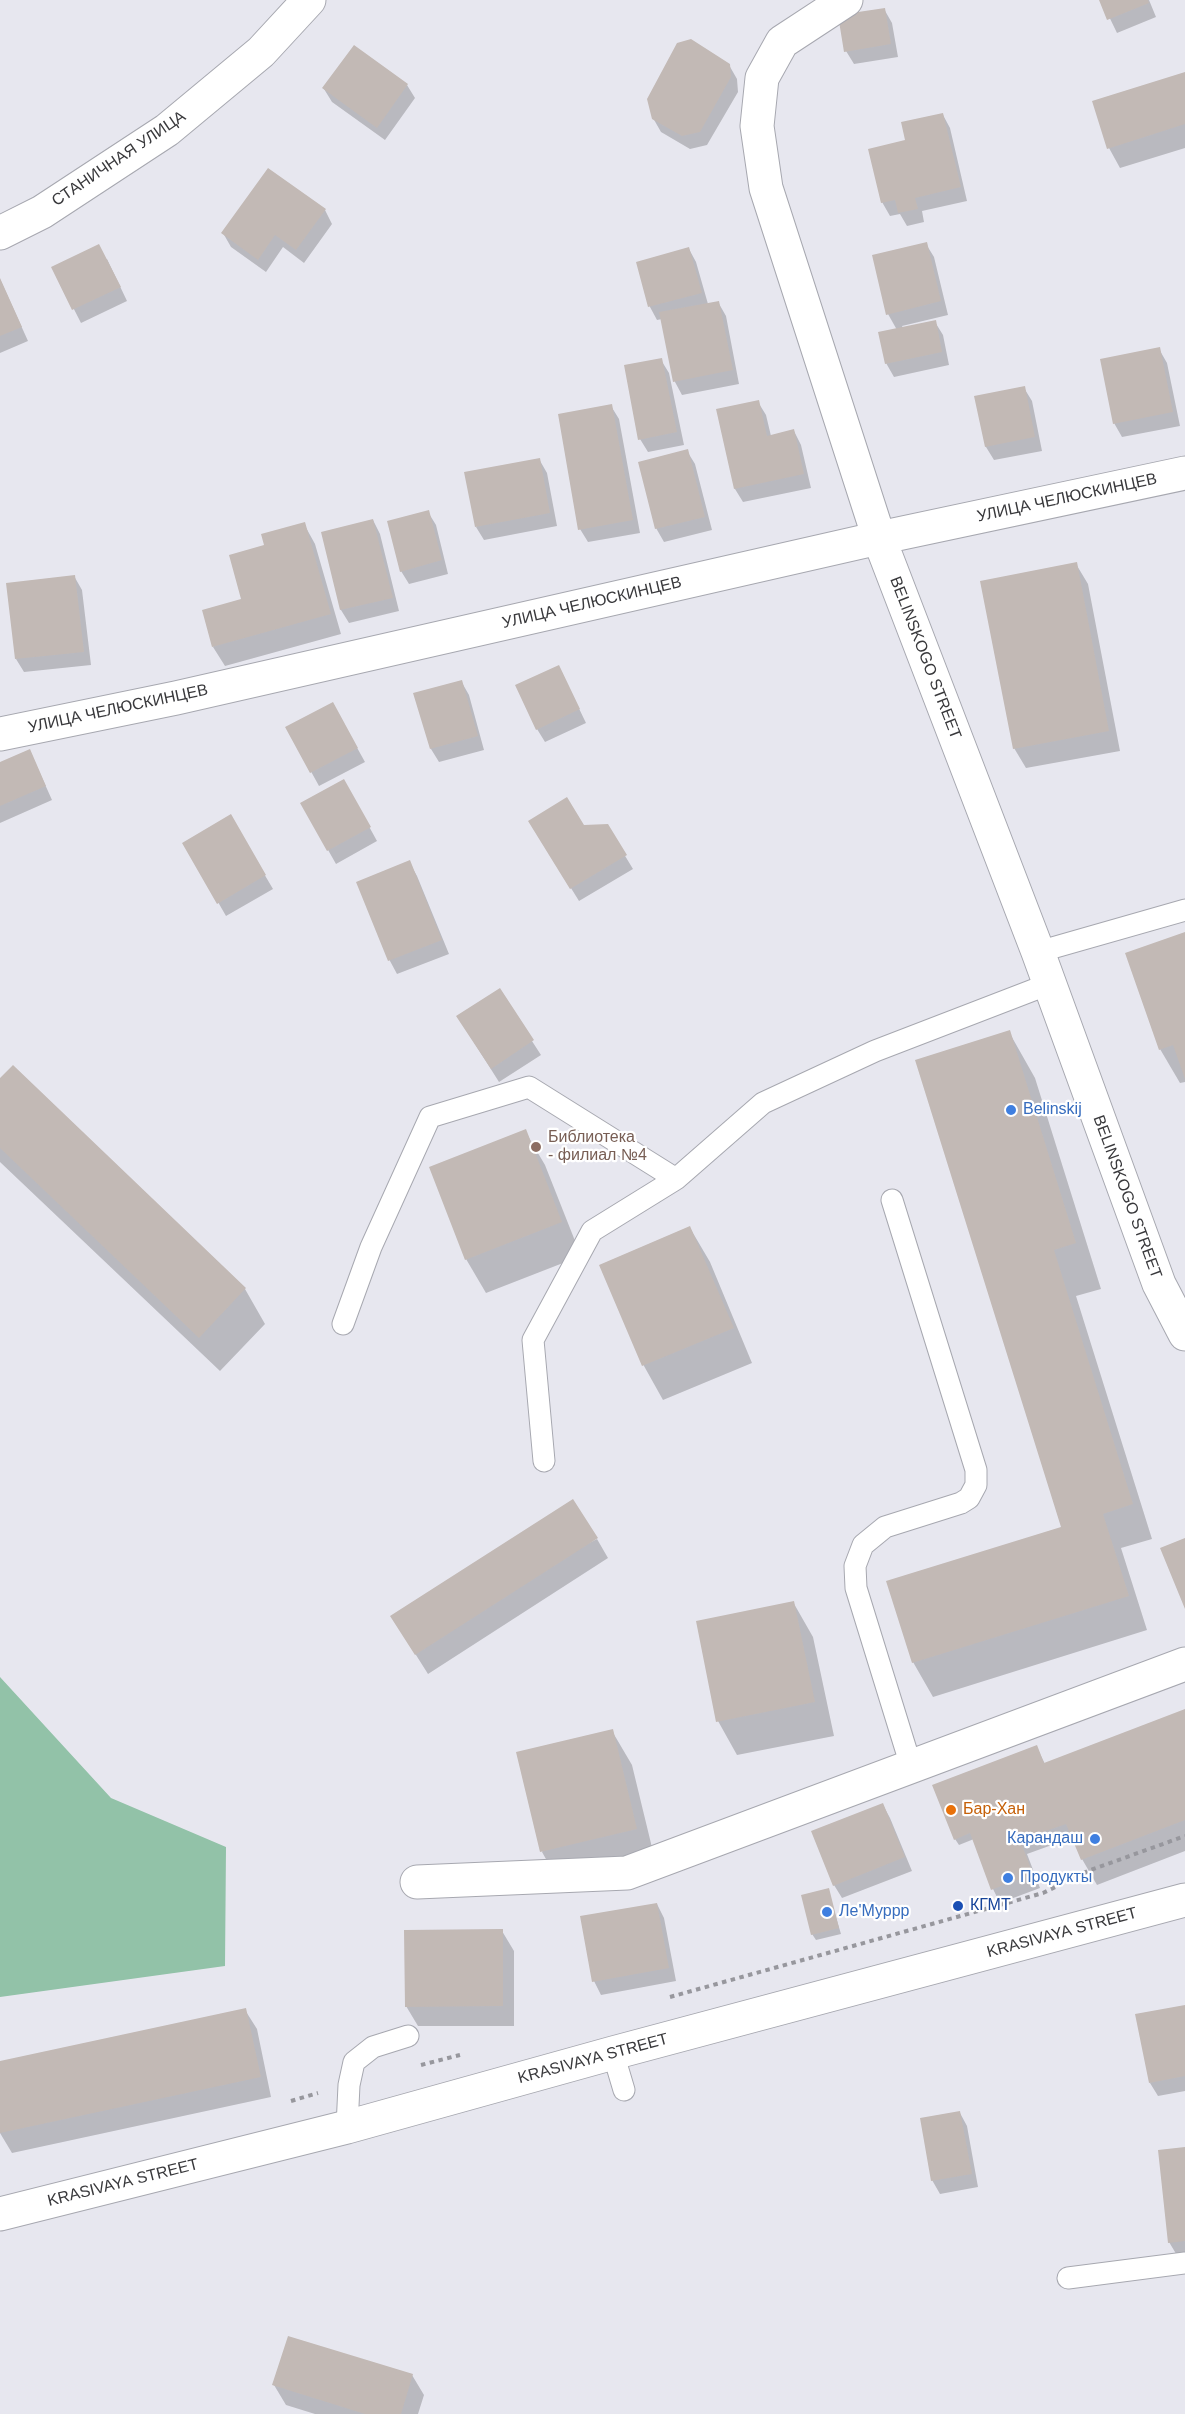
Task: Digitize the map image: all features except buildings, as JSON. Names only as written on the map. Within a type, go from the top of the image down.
[{"type":"street","name":"СТАНИЧНАЯ УЛИЦА","points":[[0,233],[42,212],[167,130],[261,52],[309,0]]},
{"type":"street","name":"BELINSKOGO STREET","points":[[846,0],[782,42],[762,78],[757,126],[765,188],[879,538],[1038,952],[1159,1284],[1185,1334]]},
{"type":"street","name":"УЛИЦА ЧЕЛЮСКИНЦЕВ","points":[[0,734],[176,698],[879,538],[1185,473]]},
{"type":"street","points":[[417,1882],[627,1873],[1185,1664]]},
{"type":"street","name":"KRASIVAYA STREET","points":[[0,2214],[347,2127],[613,2053],[1185,1900]]},
{"type":"lane","points":[[1038,952],[1185,910]]},
{"type":"lane","points":[[544,1461],[533,1340],[592,1231],[676,1179],[763,1102],[875,1051],[1049,984]]},
{"type":"lane","points":[[343,1324],[371,1247],[430,1117],[529,1088],[676,1179]]},
{"type":"lane","points":[[891,1200],[976,1470],[976,1485],[969,1498],[885,1527],[863,1545],[855,1566],[856,1588],[911,1766]]},
{"type":"lane","points":[[347,2127],[354,2062],[373,2047],[408,2036]]},
{"type":"lane","points":[[613,2053],[624,2090]]},
{"type":"lane","points":[[1068,2278],[1185,2263]]},
{"type":"path","points":[[664,1999],[1043,1893],[1088,1871],[1185,1836]]},
{"type":"path","points":[[416,2067],[460,2055]]},
{"type":"path","points":[[282,2103],[350,2085]]},
{"type":"green space","points":[[0,1677],[111,1798],[226,1847],[225,1966],[0,1997]]},
{"type":"place","name":"Belinskij","points":[[1011,1110]]},
{"type":"place","name":"Библиотека - филиал №4","points":[[536,1147]]},
{"type":"place","name":"Бар-Хан","points":[[951,1810]]},
{"type":"place","name":"Карандаш","points":[[1095,1839]]},
{"type":"place","name":"Продукты","points":[[1008,1878]]},
{"type":"place","name":"КГМТ","points":[[958,1906]]},
{"type":"place","name":"Ле'Муррр","points":[[827,1912]]}]
